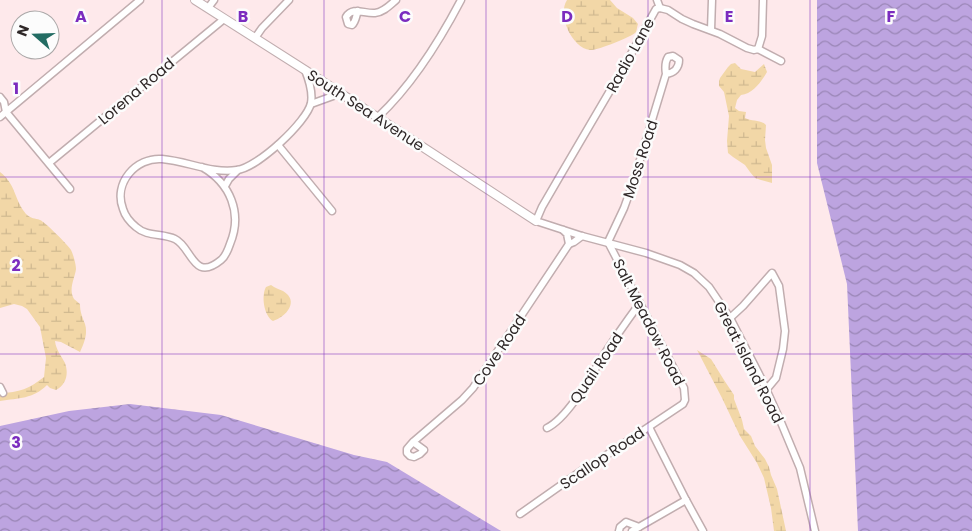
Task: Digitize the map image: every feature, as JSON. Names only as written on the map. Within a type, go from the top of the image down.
[{"type":"street","points":[[3,114],[140,0]]},
{"type":"street","name":"South Sea Avenue","points":[[195,0],[306,70],[536,221]]},
{"type":"street","points":[[208,8],[214,0]]},
{"type":"street","points":[[255,38],[289,0]]},
{"type":"street","points":[[358,10],[380,12],[396,0]]},
{"type":"street","points":[[378,117],[417,72],[461,0]]},
{"type":"street","points":[[657,0],[660,8]]},
{"type":"street","points":[[711,30],[712,0]]},
{"type":"street","points":[[758,49],[762,36],[763,0]]},
{"type":"street","name":"Radio Lane","points":[[536,221],[551,191],[656,9],[668,10],[693,24],[711,30],[747,48],[758,49],[782,61]]},
{"type":"street","name":"Lorena Road","points":[[49,164],[224,19]]},
{"type":"street","points":[[202,167],[213,173],[225,186],[234,205],[236,225],[225,256],[210,266],[198,266],[182,243],[176,239],[140,231],[127,217],[121,204],[123,184],[126,177],[130,171],[142,162],[152,159],[160,159],[219,170],[238,170],[250,166],[278,145],[301,121],[311,104],[311,85],[306,70]]},
{"type":"street","name":"Moss Road","points":[[608,242],[634,183],[666,74]]},
{"type":"street","points":[[311,104],[339,92]]},
{"type":"street","points":[[0,97],[4,102],[3,114],[70,189]]},
{"type":"street","points":[[278,145],[332,211]]},
{"type":"street","points":[[225,186],[238,170]]},
{"type":"street","name":"Great Island Road","points":[[536,221],[582,236],[657,256],[687,269],[709,287],[730,318],[766,390],[800,468],[815,531]]},
{"type":"street","points":[[563,230],[567,234],[569,244]]},
{"type":"street","name":"Cove Road","points":[[413,442],[462,400],[473,388],[569,244],[582,236]]},
{"type":"street","name":"Salt Meadow Road","points":[[608,242],[684,388],[686,397],[684,403]]},
{"type":"street","points":[[730,318],[772,273],[779,286],[785,331],[776,378],[766,390]]},
{"type":"street","name":"Quail Road","points":[[547,428],[557,421],[572,404],[624,324],[640,303]]},
{"type":"street","name":"Scallop Road","points":[[520,514],[684,403]]},
{"type":"street","points":[[649,427],[703,531]]},
{"type":"street","points":[[632,531],[686,500]]},
{"type":"street","points":[[619,531],[620,527],[626,522],[639,527]]},
{"type":"green space","points":[[567,0],[610,0],[617,8],[633,18],[638,24],[636,32],[599,48],[590,50],[583,48],[572,37],[565,22],[564,6]]},
{"type":"green space","points":[[735,63],[741,69],[755,72],[764,64],[767,72],[753,90],[741,95],[737,100],[735,108],[746,112],[745,118],[766,125],[765,140],[772,165],[772,183],[755,178],[745,165],[728,153],[729,116],[724,92],[719,86],[719,81],[728,67]]},
{"type":"green space","points":[[0,172],[9,182],[26,214],[43,222],[71,250],[76,269],[72,295],[80,304],[86,335],[80,352],[61,342],[55,341],[67,371],[66,379],[59,388],[56,390],[47,385],[42,390],[31,395],[0,401],[0,393],[24,389],[44,377],[46,358],[40,327],[27,309],[14,304],[0,308]]},
{"type":"green space","points":[[271,285],[288,295],[291,304],[282,316],[273,321],[267,315],[264,300],[264,291],[266,287]]},
{"type":"green space","points":[[697,350],[711,359],[734,395],[744,429],[751,436],[755,446],[769,467],[777,489],[786,531],[774,531],[764,478],[740,436]]},
{"type":"water","points":[[817,0],[972,0],[972,531],[858,531],[847,284],[817,163]]},
{"type":"water","points":[[130,404],[221,415],[354,455],[387,462],[501,531],[0,531],[0,426],[69,411]]}]
